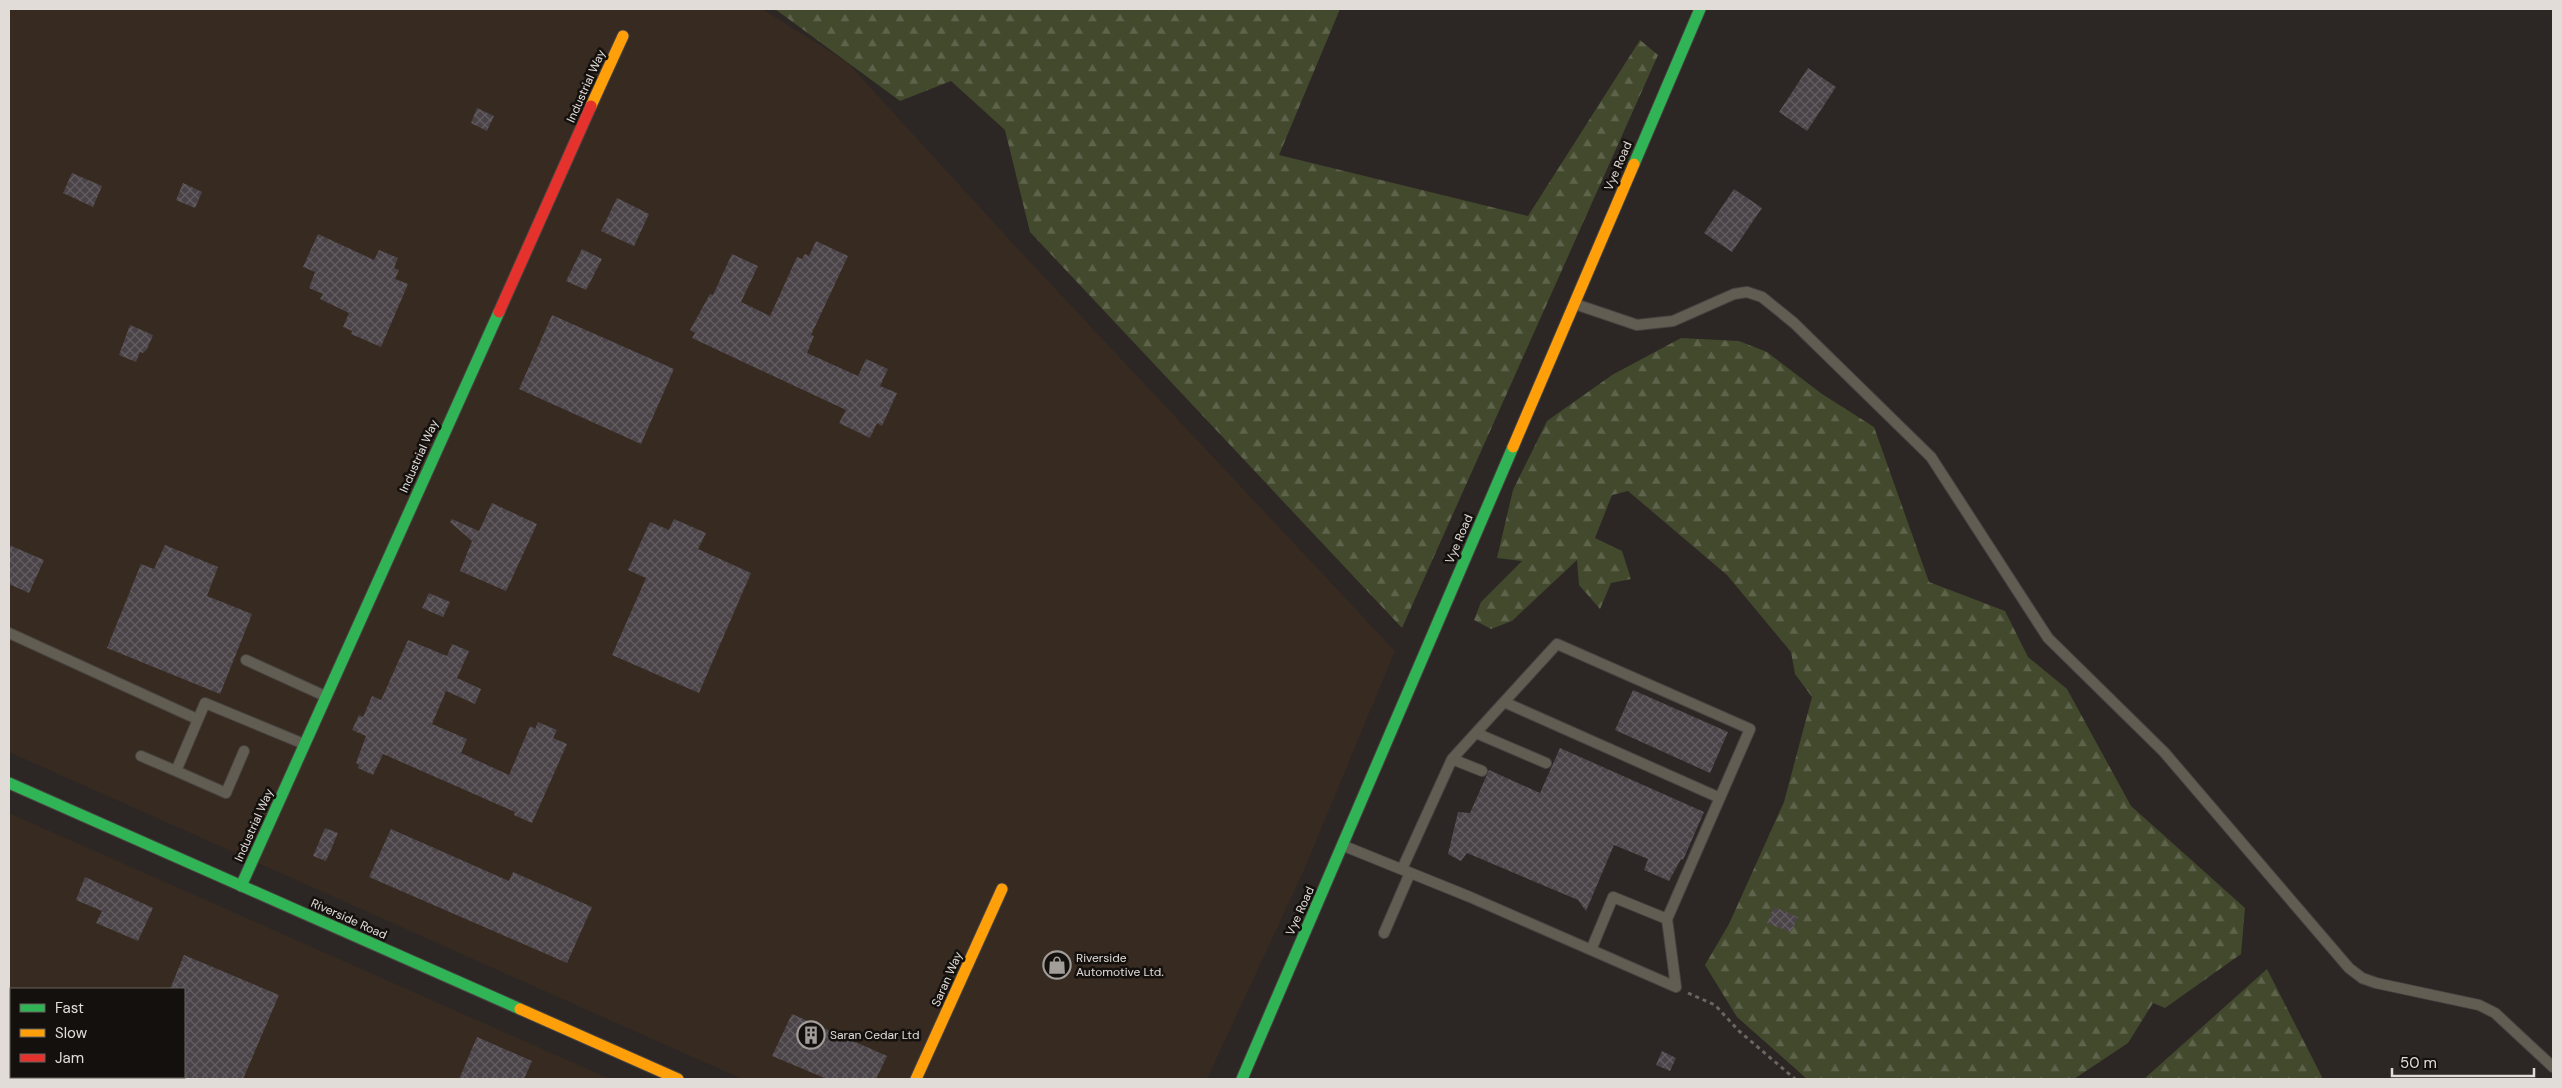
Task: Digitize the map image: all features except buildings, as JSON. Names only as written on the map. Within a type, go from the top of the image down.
[{"type":"street","name":"Vye Road","points":[[1242,1079],[1344,846],[1700,9]]},
{"type":"street","name":"Industrial Way","points":[[241,886],[623,36]]},
{"type":"street","name":"Riverside Road","points":[[9,783],[678,1079]]},
{"type":"street","name":"Saran Way","points":[[916,1079],[1002,889]]},
{"type":"lane","points":[[1574,304],[1637,325],[1673,321],[1734,294],[1747,292],[1762,297],[1794,323],[1931,457],[2048,638],[2164,752],[2349,968],[2362,978],[2376,983],[2479,1005],[2495,1013],[2553,1067]]},
{"type":"lane","points":[[9,633],[197,720]]},
{"type":"lane","points":[[1384,933],[1406,871],[1452,758],[1557,644],[1750,729],[1667,920],[1676,987]]},
{"type":"lane","points":[[246,660],[326,696]]},
{"type":"lane","points":[[176,771],[205,702],[305,744]]},
{"type":"lane","points":[[1504,702],[1720,798]]},
{"type":"lane","points":[[1476,733],[1546,763]]},
{"type":"lane","points":[[141,756],[226,793],[244,751]]},
{"type":"lane","points":[[1452,758],[1482,772]]},
{"type":"lane","points":[[1344,846],[1676,987]]},
{"type":"lane","points":[[1591,950],[1614,897],[1667,920]]},
{"type":"path","points":[[1676,987],[1715,1005],[1739,1031],[1795,1079]]},
{"type":"shaded area","points":[[9,9],[762,9],[847,62],[1018,249],[1395,651],[1304,870],[1207,1079],[742,1079],[9,752]]},
{"type":"shaded area","points":[[9,813],[610,1079],[9,1079]]},
{"type":"green space","points":[[775,9],[1340,9],[1279,155],[1528,216],[1640,40],[1658,55],[1402,628],[1030,232],[1005,130],[951,81],[900,101]]},
{"type":"green space","points":[[1681,338],[1739,341],[1767,352],[1822,394],[1874,427],[1929,582],[2005,611],[2028,657],[2067,689],[2131,806],[2245,908],[2241,954],[2165,1008],[2153,1003],[2128,1043],[2074,1079],[1807,1079],[1737,1017],[1705,965],[1729,924],[1784,802],[1812,697],[1795,674],[1791,652],[1727,575],[1628,491],[1612,495],[1595,538],[1622,551],[1631,579],[1611,583],[1600,609],[1579,585],[1577,560],[1512,621],[1491,629],[1474,620],[1481,602],[1522,561],[1497,558],[1513,490],[1547,421],[1612,375]]},
{"type":"green space","points":[[2267,969],[2323,1079],[2144,1079]]},
{"type":"traffic: fast","points":[[1634,164],[1700,9]]},
{"type":"traffic: fast","points":[[241,886],[499,312]]},
{"type":"traffic: fast","points":[[1242,1079],[1513,447]]},
{"type":"traffic: fast","points":[[9,783],[520,1009]]},
{"type":"traffic: slow","points":[[591,106],[623,36]]},
{"type":"traffic: slow","points":[[1513,447],[1634,164]]},
{"type":"traffic: slow","points":[[916,1079],[1002,889]]},
{"type":"traffic: slow","points":[[520,1009],[678,1079]]},
{"type":"traffic: jam","points":[[499,312],[591,106]]},
{"type":"place","name":"Riverside Automotive Ltd.","points":[[1057,965]]},
{"type":"place","name":"Saran Cedar Ltd","points":[[811,1035]]}]
